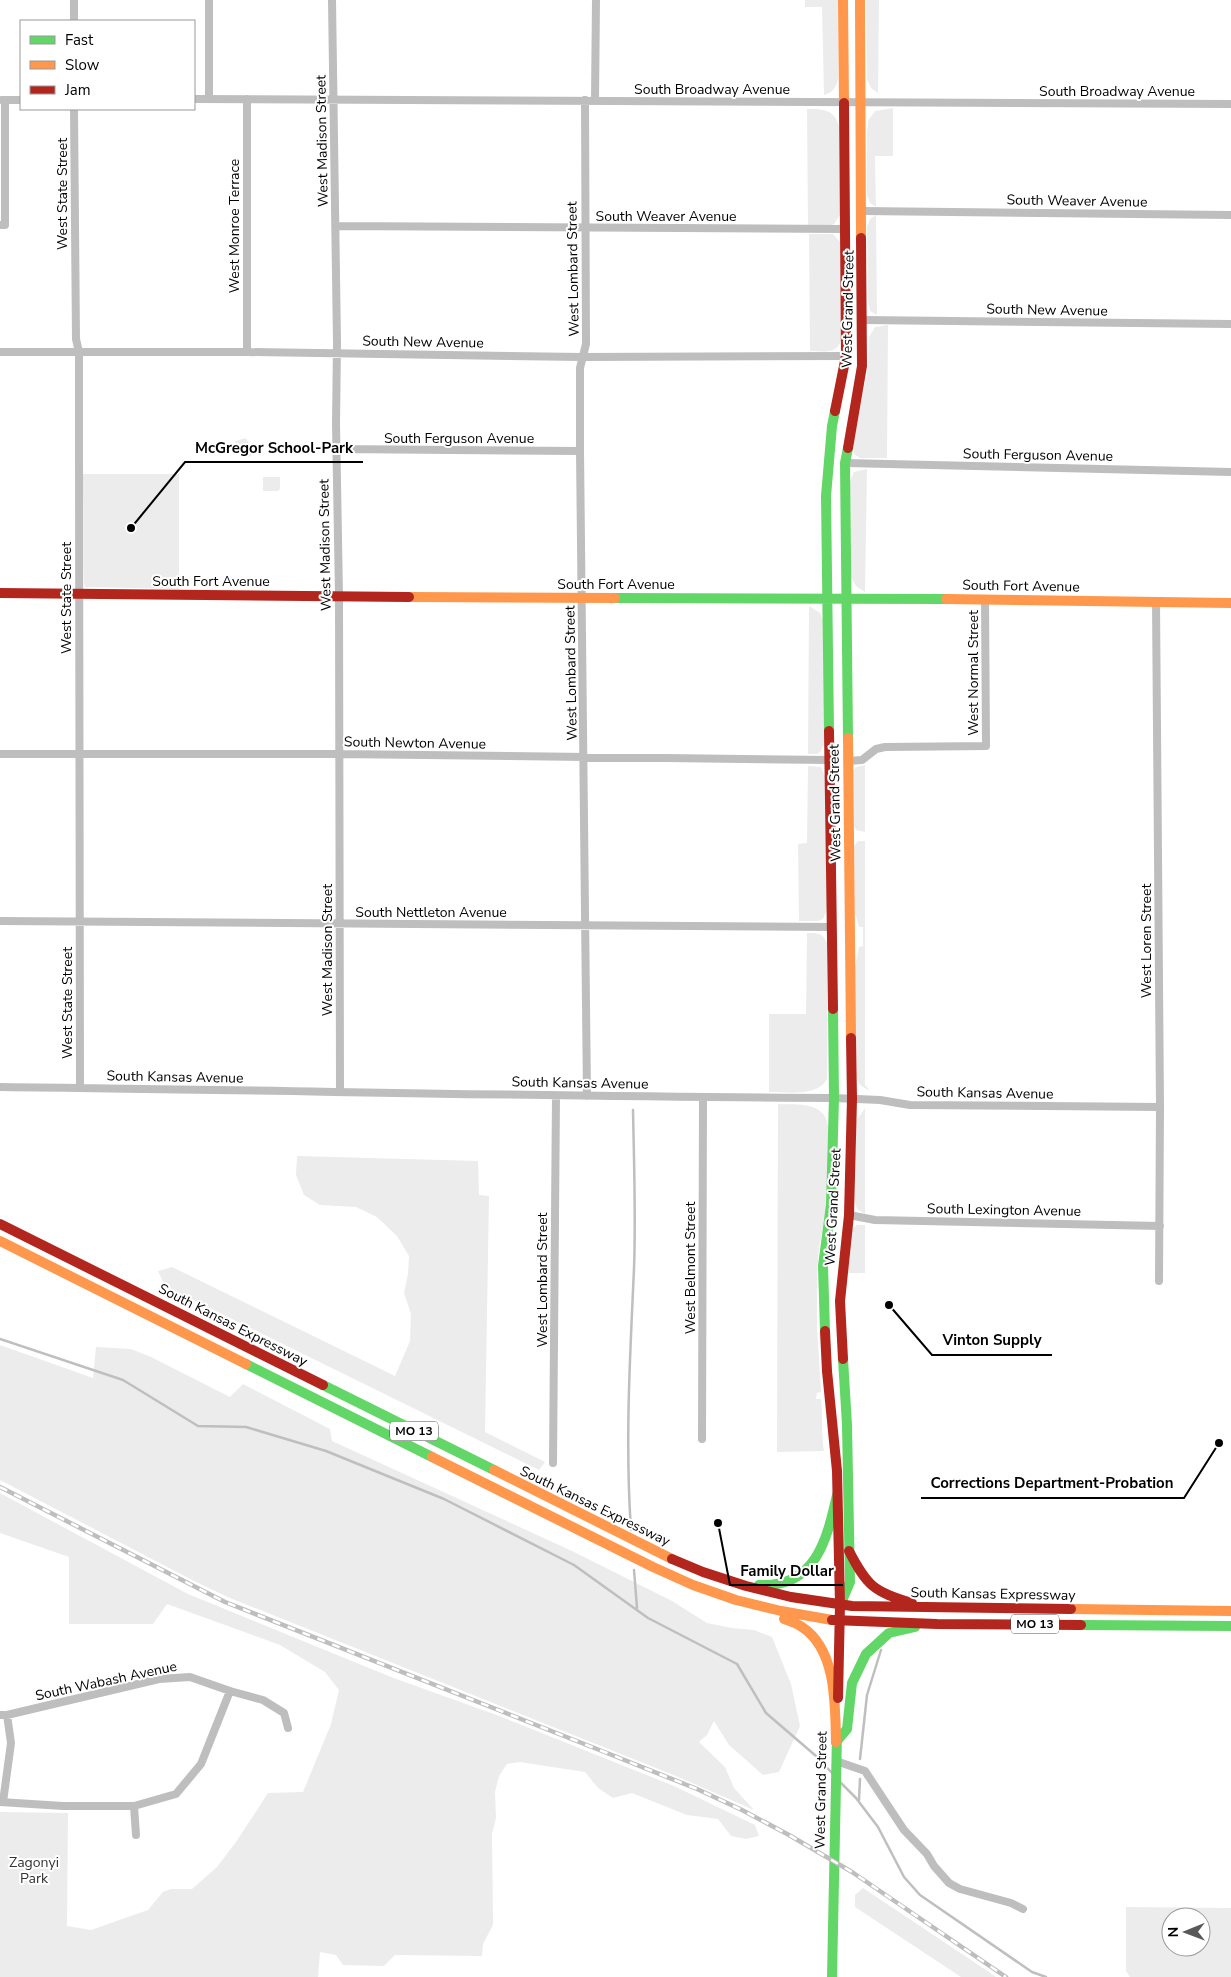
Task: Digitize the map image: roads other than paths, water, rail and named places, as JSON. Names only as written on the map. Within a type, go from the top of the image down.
[{"type":"main road","name":"West Grand Street","points":[[832,1977],[840,1604],[837,1471],[827,1371],[823,1266],[831,1204],[834,1098],[826,496],[832,426],[846,356],[843,0]]},
{"type":"main road","name":"West Grand Street","points":[[840,1604],[850,1582],[847,1425],[840,1301],[849,1215],[852,1099],[846,463],[862,366],[860,0]]},
{"type":"main road","name":"South Fort Avenue","points":[[0,593],[985,599],[1231,603]]},
{"type":"main road","name":"South Kansas Expressway","points":[[0,1224],[662,1554],[732,1582],[791,1597],[840,1604],[931,1608],[1231,1610]]},
{"type":"main road","name":"South Kansas Expressway","points":[[0,1241],[652,1568],[693,1586],[736,1600],[788,1613],[840,1621],[937,1624],[1231,1626]]},
{"type":"main road","points":[[732,1582],[774,1585],[788,1581],[807,1569],[816,1560],[824,1545],[837,1495]]},
{"type":"main road","points":[[849,1551],[858,1570],[874,1589],[884,1595],[931,1608]]},
{"type":"main road","points":[[736,1600],[758,1613],[798,1622],[810,1631],[822,1647],[826,1655],[831,1683],[836,1742]]},
{"type":"main road","points":[[836,1742],[847,1729],[852,1683],[866,1654],[889,1633],[937,1624]]},
{"type":"street","points":[[74,0],[74,20]]},
{"type":"street","points":[[208,0],[209,99]]},
{"type":"street","name":"West Madison Street","points":[[332,0],[339,596],[340,1091]]},
{"type":"street","points":[[595,100],[596,0]]},
{"type":"street","name":"South Broadway Avenue","points":[[195,99],[1231,104]]},
{"type":"street","name":"West Monroe Terrace","points":[[247,99],[247,352]]},
{"type":"street","points":[[3,225],[2,100],[20,100]]},
{"type":"street","name":"West Lombard Street","points":[[584,100],[586,344],[580,368],[580,451],[587,1096]]},
{"type":"street","name":"West State Street","points":[[74,110],[76,339],[79,352],[80,1088]]},
{"type":"street","name":"South Weaver Avenue","points":[[862,211],[1231,214]]},
{"type":"street","name":"South Weaver Avenue","points":[[336,226],[845,229]]},
{"type":"street","name":"South New Avenue","points":[[863,320],[1231,324]]},
{"type":"street","name":"South New Avenue","points":[[0,352],[846,356]]},
{"type":"street","name":"South Ferguson Avenue","points":[[337,449],[580,451]]},
{"type":"street","name":"South Ferguson Avenue","points":[[846,463],[1231,472]]},
{"type":"street","name":"West Normal Street","points":[[848,761],[862,760],[876,749],[885,747],[986,746],[985,599]]},
{"type":"street","name":"West Loren Street","points":[[1156,602],[1160,1107],[1159,1281]]},
{"type":"street","name":"South Newton Avenue","points":[[0,754],[339,754],[830,760]]},
{"type":"street","name":"South Nettleton Avenue","points":[[0,921],[832,928]]},
{"type":"street","name":"South Kansas Avenue","points":[[0,1087],[704,1098],[834,1098],[910,1104],[1160,1107]]},
{"type":"street","name":"West Lombard Street","points":[[554,1463],[556,1096]]},
{"type":"street","name":"West Belmont Street","points":[[702,1439],[704,1098]]},
{"type":"street","name":"South Lexington Avenue","points":[[849,1215],[875,1220],[1160,1226]]},
{"type":"street","name":"South Wabash Avenue","points":[[3,1715],[159,1680],[190,1677],[263,1700],[284,1713],[288,1728]]},
{"type":"street","points":[[3,1715],[11,1743],[2,1802],[63,1806],[134,1806],[176,1794],[202,1764],[230,1691]]},
{"type":"street","points":[[836,1763],[866,1770],[904,1830],[927,1854],[934,1866],[949,1883],[960,1889],[1011,1903],[1023,1909]]},
{"type":"street","points":[[134,1806],[136,1836]]},
{"type":"waterway","points":[[631,1530],[628,1432],[635,1249],[633,1110]]},
{"type":"waterway","points":[[0,1339],[123,1380],[198,1426],[246,1427],[326,1451],[444,1499],[574,1565],[648,1618],[737,1664],[766,1713],[816,1756],[833,1774]]},
{"type":"waterway","points":[[634,1570],[637,1608]]},
{"type":"waterway","points":[[860,1759],[867,1695],[881,1650]]},
{"type":"waterway","points":[[859,1800],[860,1779]]},
{"type":"waterway","points":[[840,1782],[856,1798],[878,1827],[904,1877],[920,1895],[1032,1972],[1046,1977]]},
{"type":"railway","points":[[0,1487],[225,1602],[697,1789],[742,1810],[852,1872],[1006,1977]]},
{"type":"place","name":"McGregor School-Park","points":[[131,528]]},
{"type":"place","name":"Vinton Supply","points":[[889,1305]]},
{"type":"place","name":"Corrections Department-Probation","points":[[1219,1443]]},
{"type":"place","name":"Family Dollar","points":[[718,1523]]},
{"type":"park label","name":"Zagonyi Park","points":[[34,1870]]}]
